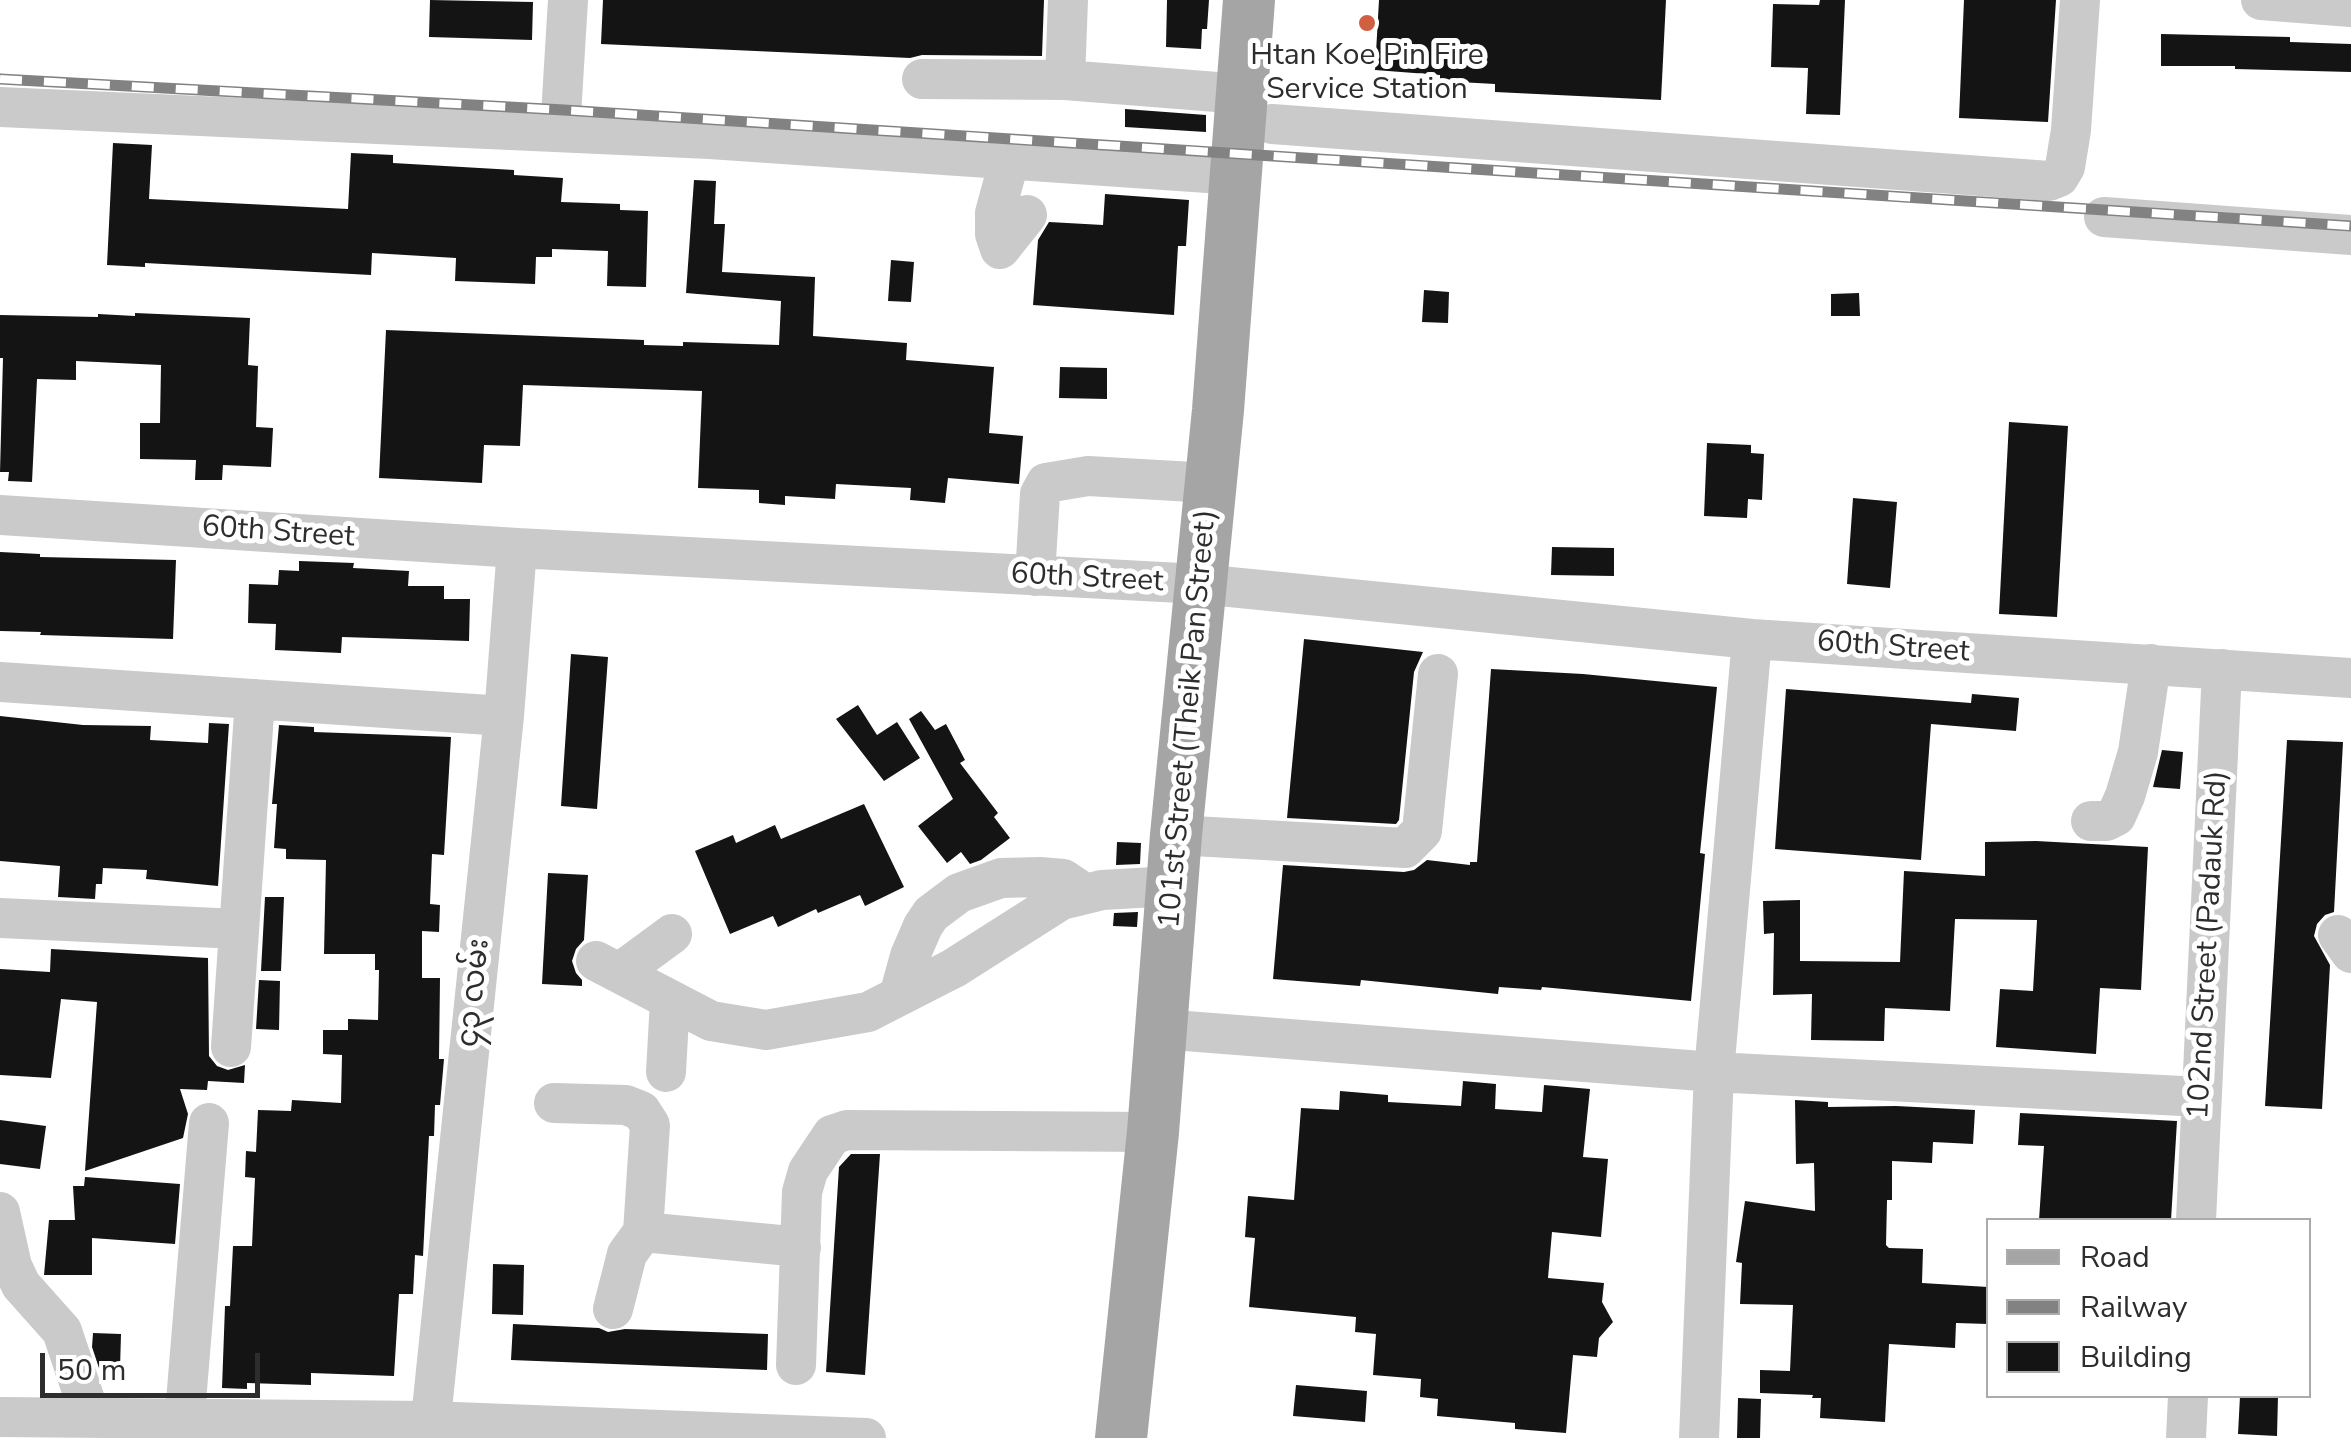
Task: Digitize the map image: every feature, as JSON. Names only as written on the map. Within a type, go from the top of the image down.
[{"type":"main road","name":"101st Street (Theik Pan Street)","points":[[1153,1438],[1185,852],[1232,414],[1257,109],[1249,0]]},
{"type":"main road","name":"101st Street (Theik Pan Street)","points":[[1240,309],[1237,175],[1282,0]]},
{"type":"main road","name":"101st Street (Theik Pan Street)","points":[[1215,586],[1211,483],[1232,414]]},
{"type":"main road","name":"101st Street (Theik Pan Street)","points":[[1120,1438],[1153,1132],[1176,1030]]},
{"type":"street","points":[[560,132],[568,0]]},
{"type":"street","points":[[1065,80],[1068,0]]},
{"type":"street","points":[[922,79],[1065,80],[1257,109],[2049,182],[2059,178],[2065,167],[2080,0]]},
{"type":"street","points":[[2263,0],[2351,8]]},
{"type":"street","points":[[0,108],[560,132],[1237,175]]},
{"type":"street","points":[[1010,158],[995,213],[1000,249],[1027,215]]},
{"type":"street","points":[[2104,218],[2351,235]]},
{"type":"street","points":[[1034,576],[1040,494],[1046,483],[1088,476],[1211,483]]},
{"type":"street","name":"60th Street","points":[[0,515],[1215,586],[1752,639],[2351,678]]},
{"type":"street","name":"၄၃ လမ်း","points":[[430,1429],[504,716],[517,548]]},
{"type":"street","points":[[1698,1438],[1714,1072],[1752,639]]},
{"type":"street","points":[[2091,821],[2116,816],[2125,796],[2138,752],[2151,664]]},
{"type":"street","name":"102nd Street (Padauk Rd)","points":[[2196,1218],[2222,669]]},
{"type":"street","points":[[672,934],[607,967],[711,1021],[766,1030],[868,1012],[954,968],[1061,900],[1185,852],[1405,848],[1422,831],[1438,674]]},
{"type":"street","points":[[0,682],[504,716]]},
{"type":"street","points":[[232,1048],[255,699]]},
{"type":"street","points":[[900,996],[922,926],[959,893],[1001,878],[1040,877],[1064,880],[1084,892]]},
{"type":"street","points":[[0,918],[239,929]]},
{"type":"street","points":[[666,1072],[670,1000]]},
{"type":"street","points":[[1176,1030],[1714,1072],[2201,1097]]},
{"type":"street","points":[[554,1103],[626,1105],[641,1111],[650,1125],[642,1232],[626,1254],[613,1309]]},
{"type":"street","points":[[184,1429],[209,1123]]},
{"type":"street","points":[[796,1365],[800,1212],[808,1171],[832,1135],[847,1130],[1153,1132]]},
{"type":"street","points":[[0,1212],[12,1266],[21,1285],[62,1331],[91,1418]]},
{"type":"street","points":[[642,1232],[801,1247]]},
{"type":"street","points":[[2186,1438],[2188,1398]]},
{"type":"street","points":[[0,1417],[91,1418],[184,1429],[430,1429],[866,1438]]},
{"type":"building","points":[[430,0],[533,2],[532,40],[429,37]]},
{"type":"building","points":[[603,0],[1044,0],[1042,56],[910,58],[601,44]]},
{"type":"building","points":[[1167,0],[1209,0],[1201,49],[1166,47]]},
{"type":"building","points":[[1379,0],[1666,0],[1661,100],[1495,92],[1495,84],[1440,81],[1440,75],[1375,70]]},
{"type":"building","points":[[1820,0],[1845,0],[1840,115],[1806,114],[1808,68],[1771,67],[1773,4],[1819,5]]},
{"type":"building","points":[[1964,0],[2056,0],[2048,122],[1959,118]]},
{"type":"building","points":[[2161,34],[2290,37],[2290,42],[2351,44],[2351,72],[2161,66]]},
{"type":"building","points":[[1125,109],[1206,115],[1206,132],[1125,127]]},
{"type":"building","points":[[113,143],[152,145],[149,199],[348,209],[351,153],[393,155],[393,163],[514,170],[514,175],[563,178],[561,202],[620,204],[620,210],[648,211],[646,287],[607,286],[608,251],[552,249],[552,257],[536,257],[535,284],[455,281],[456,258],[372,253],[371,275],[145,263],[145,267],[107,265]]},
{"type":"building","points":[[694,180],[716,181],[714,224],[725,224],[722,272],[815,277],[813,336],[907,343],[906,360],[994,367],[989,433],[1023,436],[1019,484],[948,478],[945,503],[910,500],[911,488],[836,484],[835,499],[785,496],[785,505],[759,503],[759,490],[698,488],[702,391],[523,385],[520,446],[484,445],[482,483],[379,478],[386,330],[644,340],[644,345],[779,345],[781,301],[686,293]]},
{"type":"building","points":[[1105,194],[1189,200],[1186,246],[1178,246],[1174,315],[1033,305],[1038,240],[1049,222],[1103,225]]},
{"type":"building","points":[[891,260],[914,262],[911,302],[888,301]]},
{"type":"building","points":[[1424,290],[1449,292],[1448,323],[1422,322]]},
{"type":"building","points":[[1859,293],[1860,316],[1831,316],[1831,294]]},
{"type":"building","points":[[135,313],[250,318],[248,365],[258,366],[256,427],[273,428],[271,467],[223,465],[222,480],[195,480],[196,460],[140,459],[140,423],[160,423],[161,365],[76,361],[76,380],[37,379],[32,482],[8,481],[9,472],[0,472],[0,315],[98,317]]},
{"type":"building","points":[[1060,367],[1107,368],[1107,399],[1059,398]]},
{"type":"building","points":[[2009,422],[2068,426],[2057,617],[1999,614]]},
{"type":"building","points":[[1707,443],[1751,445],[1751,453],[1764,454],[1762,500],[1748,499],[1747,518],[1704,516]]},
{"type":"building","points":[[1853,498],[1897,502],[1890,588],[1847,584]]},
{"type":"building","points":[[1552,547],[1614,548],[1614,576],[1551,575]]},
{"type":"building","points":[[0,552],[40,557],[176,560],[173,639],[0,631]]},
{"type":"building","points":[[299,561],[409,571],[408,586],[444,586],[444,599],[470,599],[469,641],[342,637],[341,653],[275,650],[276,624],[248,623],[249,584],[278,585],[279,570],[299,571]]},
{"type":"building","points":[[1304,639],[1423,652],[1414,672],[1396,824],[1287,818]]},
{"type":"building","points":[[571,654],[608,657],[597,809],[561,806]]},
{"type":"building","points":[[1491,669],[1717,687],[1700,853],[1705,854],[1691,1001],[1542,987],[1499,987],[1498,994],[1361,980],[1360,986],[1273,979],[1283,865],[1404,872],[1427,860],[1470,865],[1477,862]]},
{"type":"building","points":[[1786,689],[1971,703],[1972,694],[2019,698],[2016,731],[1931,724],[1921,860],[1775,849]]},
{"type":"building","points":[[858,705],[877,735],[897,722],[920,758],[884,781],[836,719]]},
{"type":"building","points":[[921,711],[935,730],[946,724],[965,760],[960,763],[998,813],[994,817],[1010,838],[970,864],[961,852],[947,863],[918,826],[953,799],[909,719]]},
{"type":"building","points":[[0,716],[83,725],[151,726],[150,740],[208,743],[209,723],[229,724],[218,886],[146,879],[147,870],[103,868],[102,884],[96,884],[95,899],[58,897],[60,866],[0,861]]},
{"type":"building","points":[[279,725],[314,727],[314,732],[451,737],[444,855],[432,854],[430,904],[440,905],[439,932],[422,931],[422,978],[440,978],[439,1059],[444,1059],[440,1105],[435,1105],[434,1136],[429,1136],[423,1256],[415,1255],[413,1294],[399,1294],[394,1376],[311,1373],[311,1385],[247,1383],[247,1389],[222,1388],[225,1306],[230,1306],[233,1246],[252,1246],[255,1178],[245,1177],[246,1151],[256,1152],[258,1110],[291,1111],[292,1100],[341,1103],[342,1055],[323,1054],[323,1030],[348,1030],[348,1019],[378,1020],[379,970],[375,970],[375,954],[324,954],[326,860],[286,859],[286,849],[274,848],[277,804],[272,804]]},
{"type":"building","points":[[2287,740],[2343,742],[2334,912],[2317,924],[2314,936],[2330,965],[2322,1109],[2265,1106]]},
{"type":"building","points":[[2162,750],[2183,752],[2180,789],[2153,787]]},
{"type":"building","points":[[864,804],[904,887],[865,906],[860,895],[778,927],[773,916],[730,934],[695,851],[733,835],[736,843],[775,825],[781,839]]},
{"type":"building","points":[[1117,842],[1141,843],[1140,864],[1116,865]]},
{"type":"building","points":[[1985,842],[2148,847],[2141,990],[2100,988],[2096,1054],[1996,1047],[2000,989],[2033,991],[2037,920],[1955,919],[1950,1011],[1885,1008],[1884,1041],[1811,1040],[1812,994],[1773,995],[1774,933],[1764,934],[1763,901],[1800,900],[1800,961],[1900,962],[1904,871],[1985,876]]},
{"type":"building","points":[[548,873],[588,875],[584,940],[572,961],[582,986],[542,984]]},
{"type":"building","points":[[265,897],[284,897],[281,971],[261,971]]},
{"type":"building","points":[[1138,912],[1137,927],[1113,926],[1114,913]]},
{"type":"building","points":[[51,949],[208,958],[209,1056],[217,1066],[228,1070],[245,1065],[244,1083],[208,1081],[207,1090],[180,1089],[188,1114],[183,1138],[85,1171],[97,1002],[61,999],[51,1078],[0,1075],[0,969],[50,972]]},
{"type":"building","points":[[259,980],[280,981],[279,1030],[256,1029]]},
{"type":"building","points":[[1463,1081],[1496,1084],[1495,1109],[1542,1112],[1544,1085],[1590,1089],[1583,1157],[1608,1159],[1601,1237],[1552,1232],[1548,1278],[1604,1283],[1602,1302],[1613,1322],[1599,1338],[1597,1357],[1573,1355],[1566,1433],[1515,1429],[1515,1423],[1437,1416],[1438,1399],[1420,1397],[1421,1379],[1373,1375],[1376,1334],[1355,1332],[1356,1317],[1249,1307],[1255,1238],[1245,1237],[1248,1196],[1294,1200],[1301,1108],[1339,1110],[1340,1091],[1388,1095],[1388,1102],[1461,1106]]},
{"type":"building","points":[[1795,1100],[1828,1102],[1828,1107],[1975,1110],[1973,1144],[1933,1142],[1932,1163],[1892,1161],[1886,1245],[1923,1249],[1922,1283],[1986,1287],[1986,1324],[1956,1323],[1955,1348],[1889,1344],[1885,1422],[1820,1418],[1821,1398],[1760,1393],[1760,1370],[1790,1371],[1793,1305],[1740,1304],[1742,1263],[1736,1262],[1745,1201],[1815,1211],[1814,1163],[1796,1164]]},
{"type":"building","points":[[2020,1113],[2177,1121],[2171,1218],[2039,1218],[2044,1146],[2018,1145]]},
{"type":"building","points":[[0,1120],[46,1126],[40,1169],[0,1164]]},
{"type":"building","points":[[851,1154],[880,1154],[865,1375],[826,1372],[839,1167]]},
{"type":"building","points":[[85,1177],[180,1184],[175,1244],[92,1238],[92,1275],[44,1275],[49,1220],[75,1220],[73,1186],[84,1186]]},
{"type":"building","points":[[493,1264],[524,1265],[523,1315],[492,1314]]},
{"type":"building","points":[[513,1324],[599,1328],[608,1332],[625,1329],[768,1334],[767,1370],[511,1360]]},
{"type":"building","points":[[93,1333],[121,1334],[120,1369],[99,1368],[92,1347]]},
{"type":"building","points":[[1296,1385],[1367,1391],[1365,1422],[1293,1416]]},
{"type":"building","points":[[1738,1398],[1761,1399],[1760,1438],[1737,1438]]},
{"type":"building","points":[[2240,1398],[2278,1398],[2277,1436],[2238,1434]]},
{"type":"railway","points":[[0,79],[564,110],[2351,226]]},
{"type":"place","name":"Htan Koe Pin Fire Service Station","points":[[1367,23]]}]
